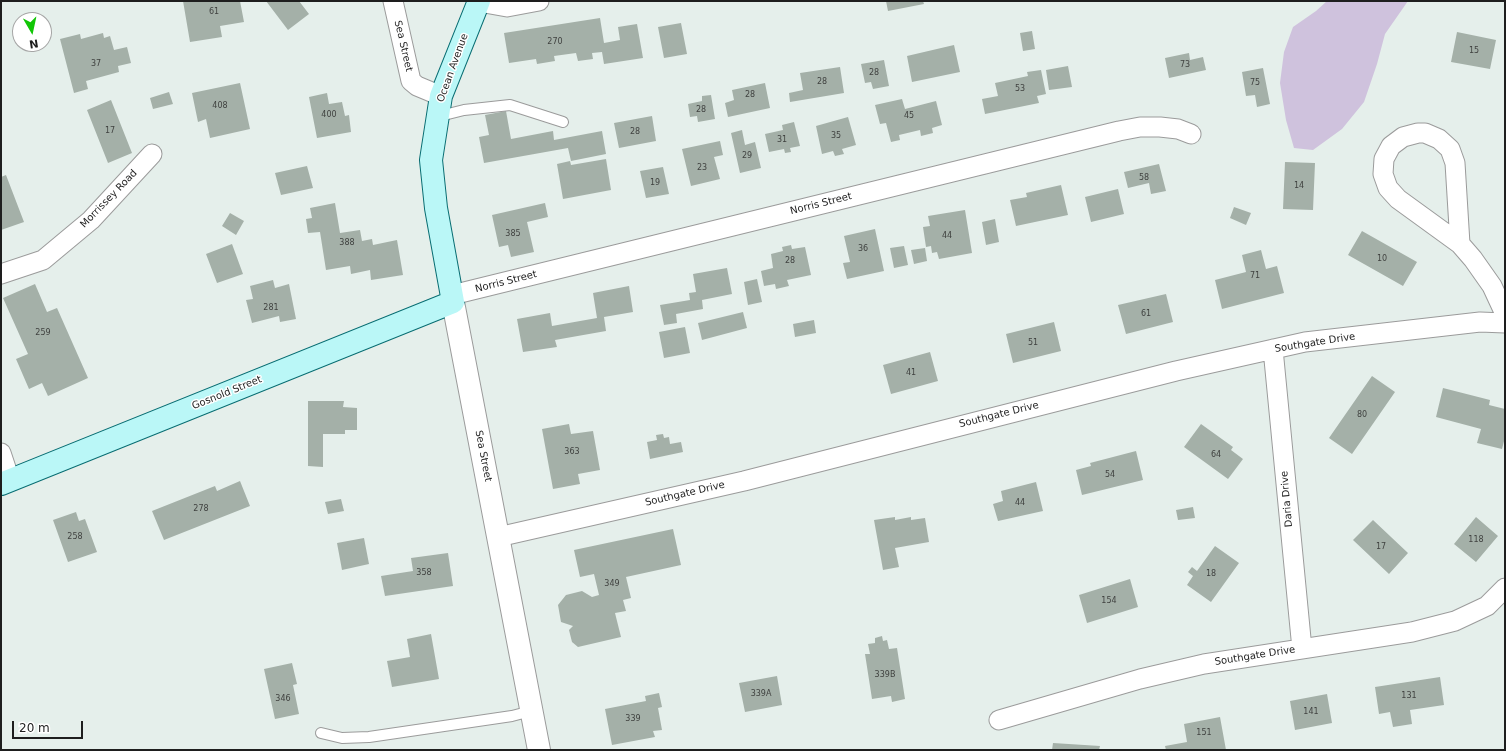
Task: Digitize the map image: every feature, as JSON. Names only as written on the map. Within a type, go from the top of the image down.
[{"type":"main road","name":"Ocean Avenue","points":[[431,160],[439,105],[479,1]]},
{"type":"main road","name":"Sea Street","points":[[431,160],[436,208],[453,299]]},
{"type":"main road","name":"Gosnold Street","points":[[6,482],[453,299]]},
{"type":"street","name":"Sea Street","points":[[393,1],[411,81],[439,105]]},
{"type":"street","points":[[479,1],[507,7],[538,1]]},
{"type":"street","name":"Norris Street","points":[[453,299],[1119,130],[1140,127],[1160,127],[1178,129],[1191,134]]},
{"type":"street","points":[[1460,244],[1455,164],[1450,149],[1439,139],[1425,133],[1410,134],[1403,137],[1391,146],[1384,159],[1383,174],[1388,188],[1398,199],[1460,244],[1474,259],[1499,299],[1505,314]]},
{"type":"street","name":"Morrissey Road","points":[[1,274],[43,260],[91,220],[152,154]]},
{"type":"street","name":"Sea Street","points":[[453,299],[539,750]]},
{"type":"street","name":"Southgate Drive","points":[[498,537],[744,481],[1176,371],[1305,342],[1480,322],[1505,323]]},
{"type":"street","name":"Daria Drive","points":[[1273,349],[1302,649]]},
{"type":"street","points":[[1,453],[6,482]]},
{"type":"street","name":"Southgate Drive","points":[[999,720],[1140,679],[1204,664],[1412,632],[1455,621],[1487,606],[1505,588]]},
{"type":"lane","points":[[439,105],[448,114],[464,110],[510,105],[562,122]]},
{"type":"lane","points":[[321,733],[342,738],[369,737],[512,716],[531,711]]},
{"type":"shaded area","points":[[1327,1],[1408,1],[1385,34],[1377,64],[1364,102],[1342,129],[1313,150],[1294,148],[1286,120],[1280,83],[1284,52],[1293,27],[1316,11]]},
{"type":"building","points":[[183,1],[240,1],[244,22],[220,26],[222,37],[190,42]]},
{"type":"building","points":[[266,1],[299,1],[309,14],[288,30]]},
{"type":"building","points":[[886,1],[923,1],[924,4],[888,11]]},
{"type":"building","points":[[600,18],[604,43],[620,40],[618,27],[637,24],[643,58],[604,64],[602,52],[592,53],[593,59],[578,61],[576,53],[554,56],[555,61],[537,64],[536,59],[509,63],[504,33]]},
{"type":"building","points":[[681,23],[687,54],[664,58],[658,27]]},
{"type":"building","points":[[1032,31],[1035,49],[1023,51],[1020,33]]},
{"type":"building","points":[[1457,32],[1496,40],[1490,69],[1451,62]]},
{"type":"building","points":[[103,33],[104,38],[110,36],[114,50],[127,47],[131,63],[118,66],[119,72],[86,81],[88,89],[74,93],[60,39],[80,34],[81,39]]},
{"type":"building","points":[[954,45],[960,72],[912,82],[907,56]]},
{"type":"building","points":[[1189,53],[1190,60],[1203,57],[1206,70],[1169,78],[1165,58]]},
{"type":"building","points":[[884,60],[889,86],[873,89],[871,82],[865,83],[861,64]]},
{"type":"building","points":[[1068,66],[1072,87],[1049,90],[1046,70]]},
{"type":"building","points":[[840,67],[844,93],[790,102],[789,93],[803,90],[800,73]]},
{"type":"building","points":[[1263,68],[1270,104],[1257,107],[1255,95],[1246,96],[1242,72]]},
{"type":"building","points":[[1041,70],[1046,94],[1037,96],[1039,103],[985,114],[982,99],[998,96],[995,83],[1028,76],[1027,72]]},
{"type":"building","points":[[240,83],[250,129],[210,138],[206,119],[198,122],[192,93]]},
{"type":"building","points":[[765,83],[770,108],[728,117],[725,103],[734,100],[732,90]]},
{"type":"building","points":[[169,92],[173,104],[153,109],[150,98]]},
{"type":"building","points":[[327,93],[329,104],[342,102],[345,116],[349,115],[351,132],[317,138],[309,97]]},
{"type":"building","points":[[711,95],[715,119],[698,122],[697,116],[690,117],[688,104],[702,101],[702,96]]},
{"type":"building","points":[[902,99],[905,109],[936,101],[942,125],[932,128],[933,133],[921,136],[920,130],[899,135],[900,140],[891,142],[886,123],[880,124],[875,105]]},
{"type":"building","points":[[111,100],[132,153],[108,163],[87,110]]},
{"type":"building","points":[[506,111],[511,139],[553,131],[554,140],[602,131],[606,154],[571,161],[568,148],[484,163],[479,137],[489,135],[485,115]]},
{"type":"building","points":[[652,116],[656,141],[619,148],[614,123]]},
{"type":"building","points":[[848,117],[856,145],[842,149],[844,154],[835,156],[833,151],[822,154],[816,126]]},
{"type":"building","points":[[794,122],[800,146],[790,148],[791,152],[785,153],[784,149],[769,152],[765,134],[783,130],[782,125]]},
{"type":"building","points":[[742,130],[745,145],[755,142],[761,168],[740,173],[731,133]]},
{"type":"building","points":[[720,141],[723,155],[714,157],[720,179],[691,186],[682,149]]},
{"type":"building","points":[[606,159],[611,190],[563,199],[557,164],[570,161],[571,165]]},
{"type":"building","points":[[1285,162],[1315,163],[1313,210],[1283,209]]},
{"type":"building","points":[[1159,164],[1166,191],[1151,194],[1149,183],[1128,188],[1124,172]]},
{"type":"building","points":[[307,166],[313,188],[281,195],[275,173]]},
{"type":"building","points":[[663,167],[669,194],[646,198],[640,171]]},
{"type":"building","points":[[6,175],[24,222],[1,230],[1,177]]},
{"type":"building","points":[[1061,185],[1068,215],[1016,226],[1010,200],[1027,197],[1026,193]]},
{"type":"building","points":[[1118,189],[1124,214],[1091,222],[1085,197]]},
{"type":"building","points":[[335,203],[340,233],[360,230],[362,241],[372,239],[373,245],[397,240],[403,275],[371,280],[370,270],[351,274],[350,266],[326,270],[320,232],[308,233],[306,219],[312,218],[310,208]]},
{"type":"building","points":[[545,203],[548,217],[527,222],[534,252],[511,257],[508,245],[499,247],[492,215]]},
{"type":"building","points":[[1234,207],[1251,213],[1246,225],[1230,218]]},
{"type":"building","points":[[965,210],[972,253],[939,259],[937,252],[932,253],[931,246],[926,247],[923,227],[930,226],[928,216]]},
{"type":"building","points":[[230,213],[244,221],[236,235],[222,226]]},
{"type":"building","points":[[995,219],[999,242],[986,245],[982,222]]},
{"type":"building","points":[[875,229],[884,271],[847,279],[843,263],[850,262],[844,236]]},
{"type":"building","points":[[1362,231],[1417,262],[1403,286],[1348,255]]},
{"type":"building","points":[[232,244],[243,274],[217,283],[206,254]]},
{"type":"building","points":[[791,245],[792,249],[805,247],[811,275],[787,280],[789,286],[776,289],[775,284],[764,286],[761,271],[773,268],[771,254],[783,251],[782,247]]},
{"type":"building","points":[[904,246],[908,265],[894,268],[890,248]]},
{"type":"building","points":[[925,248],[927,261],[914,264],[911,250]]},
{"type":"building","points":[[1261,250],[1266,269],[1277,266],[1284,293],[1222,309],[1215,280],[1246,272],[1242,255]]},
{"type":"building","points":[[727,268],[732,294],[702,300],[703,309],[676,314],[677,323],[664,325],[660,305],[690,300],[689,293],[696,292],[693,274]]},
{"type":"building","points":[[757,279],[762,302],[748,305],[744,282]]},
{"type":"building","points":[[273,280],[275,288],[289,284],[296,319],[280,322],[279,316],[252,323],[246,300],[253,299],[250,286]]},
{"type":"building","points":[[35,284],[47,312],[57,308],[88,378],[48,396],[42,383],[29,389],[16,359],[28,354],[3,298]]},
{"type":"building","points":[[629,286],[633,312],[604,317],[606,331],[555,340],[557,347],[523,352],[517,319],[550,313],[552,326],[597,318],[593,293]]},
{"type":"building","points":[[1166,294],[1173,322],[1126,334],[1118,305]]},
{"type":"building","points":[[743,312],[747,328],[702,340],[698,323]]},
{"type":"building","points":[[814,320],[816,333],[795,337],[793,324]]},
{"type":"building","points":[[1054,322],[1061,351],[1013,363],[1006,334]]},
{"type":"building","points":[[685,327],[690,353],[664,358],[659,332]]},
{"type":"building","points":[[930,352],[938,381],[891,394],[883,365]]},
{"type":"building","points":[[1372,376],[1395,392],[1352,454],[1329,438]]},
{"type":"building","points":[[1443,388],[1490,400],[1489,405],[1505,409],[1505,437],[1502,449],[1477,443],[1481,429],[1436,417]]},
{"type":"building","points":[[308,401],[344,401],[343,407],[357,408],[357,430],[345,430],[345,434],[323,434],[323,467],[308,466]]},
{"type":"building","points":[[569,424],[571,434],[593,431],[600,470],[578,474],[580,484],[553,489],[542,429]]},
{"type":"building","points":[[1201,424],[1233,447],[1231,450],[1243,459],[1228,479],[1184,447]]},
{"type":"building","points":[[663,434],[664,438],[669,437],[670,444],[681,442],[683,452],[650,459],[647,442],[657,440],[656,435]]},
{"type":"building","points":[[1136,451],[1143,480],[1082,495],[1076,470],[1091,466],[1090,463]]},
{"type":"building","points":[[240,481],[250,506],[164,540],[152,511],[215,486],[217,491]]},
{"type":"building","points":[[1036,482],[1043,511],[998,521],[993,504],[1003,501],[1001,491]]},
{"type":"building","points":[[341,499],[344,511],[328,514],[325,502]]},
{"type":"building","points":[[1193,507],[1195,518],[1178,520],[1176,510]]},
{"type":"building","points":[[76,512],[79,521],[85,519],[97,552],[68,562],[53,520]]},
{"type":"building","points":[[895,517],[895,520],[911,517],[911,520],[925,518],[929,542],[895,548],[899,567],[883,570],[874,520]]},
{"type":"building","points":[[1476,517],[1498,536],[1476,562],[1454,544]]},
{"type":"building","points":[[1373,520],[1408,553],[1389,574],[1353,540]]},
{"type":"building","points":[[673,529],[681,565],[626,577],[631,598],[623,600],[626,611],[615,613],[621,637],[578,647],[572,642],[569,630],[573,626],[561,622],[558,605],[566,595],[582,591],[592,597],[599,595],[594,574],[580,577],[574,550]]},
{"type":"building","points":[[364,538],[369,564],[342,570],[337,543]]},
{"type":"building","points":[[1215,546],[1239,563],[1211,602],[1187,585],[1193,576],[1188,572],[1192,567],[1197,571]]},
{"type":"building","points":[[448,553],[453,586],[385,596],[381,576],[413,571],[411,558]]},
{"type":"building","points":[[1130,579],[1138,607],[1087,623],[1079,595]]},
{"type":"building","points":[[431,634],[439,679],[392,687],[387,661],[410,657],[407,639]]},
{"type":"building","points":[[882,636],[883,641],[887,640],[889,649],[897,648],[905,699],[892,702],[891,696],[872,699],[865,654],[870,654],[868,644],[875,643],[875,638]]},
{"type":"building","points":[[292,663],[297,684],[293,685],[299,714],[275,719],[264,669]]},
{"type":"building","points":[[777,676],[782,705],[745,712],[739,683]]},
{"type":"building","points":[[1440,677],[1444,705],[1410,710],[1412,724],[1393,727],[1390,712],[1379,714],[1375,687]]},
{"type":"building","points":[[659,693],[662,707],[658,708],[662,730],[653,731],[655,737],[612,745],[605,709],[646,701],[645,696]]},
{"type":"building","points":[[1327,694],[1332,723],[1295,730],[1290,701]]},
{"type":"building","points":[[1220,717],[1226,750],[1166,750],[1165,746],[1187,742],[1184,724]]},
{"type":"building","points":[[1053,743],[1100,746],[1099,750],[1052,750]]}]
